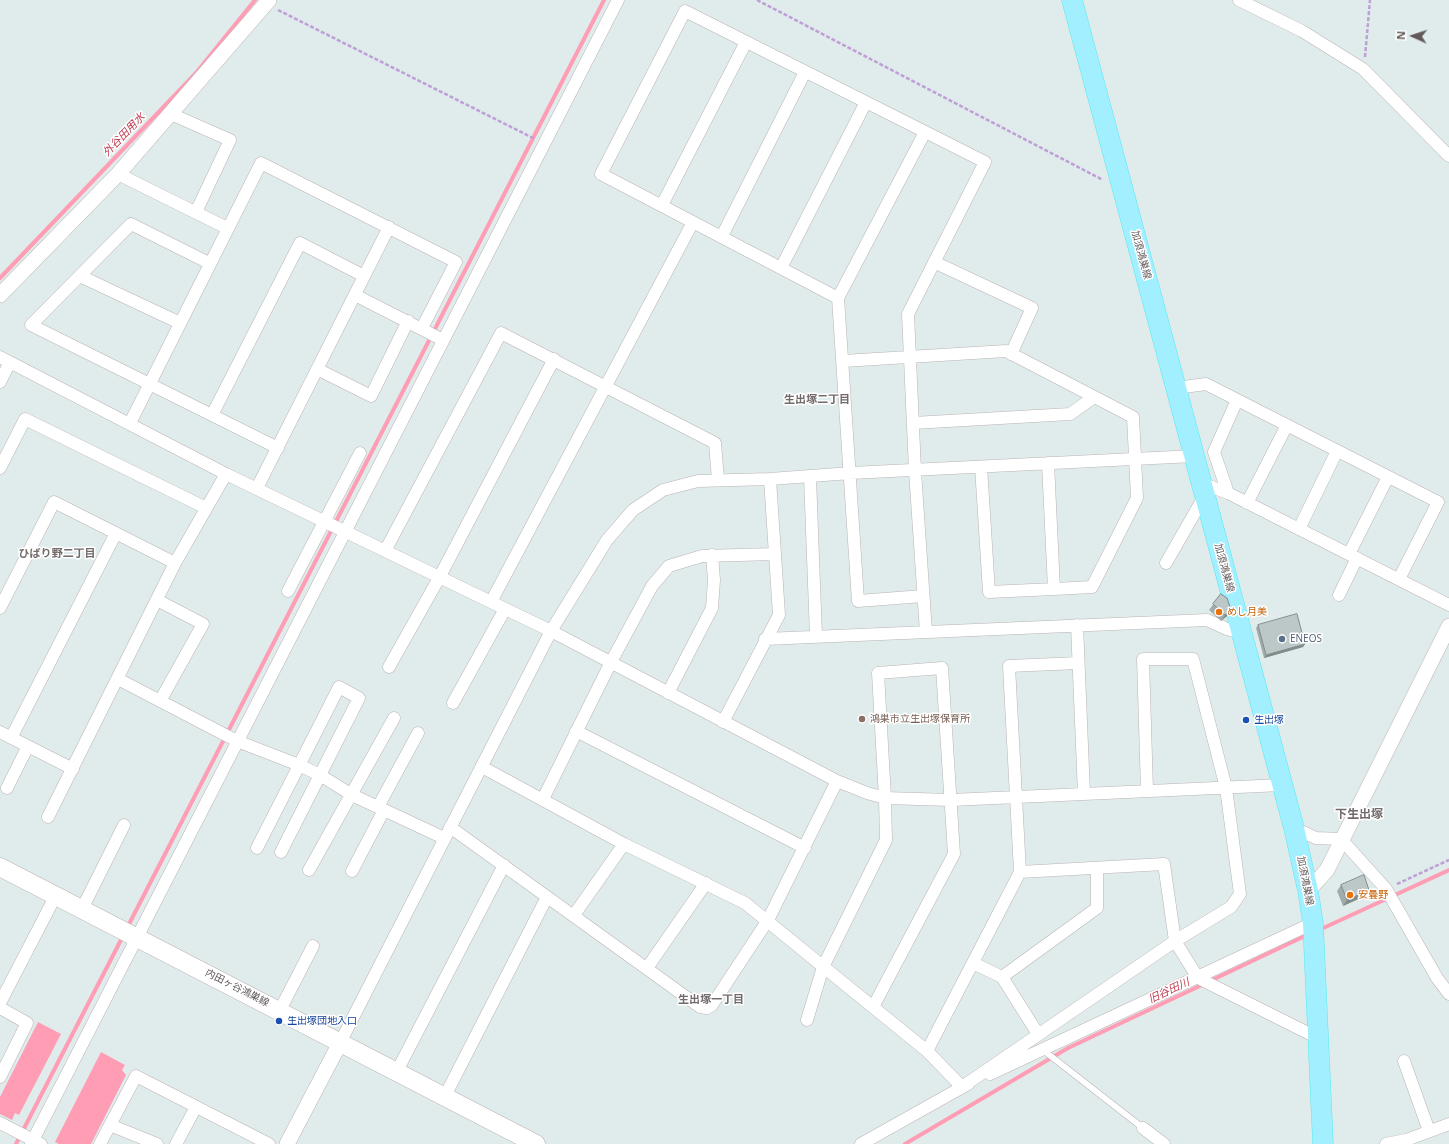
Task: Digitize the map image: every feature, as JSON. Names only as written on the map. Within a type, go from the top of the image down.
[{"type":"main road","name":"加須鴻巣線","points":[[1072,0],[1294,828],[1308,891],[1313,923],[1323,1144]]},
{"type":"main road","name":"内田ヶ谷鴻巣線","points":[[0,866],[341,1041],[536,1144]]},
{"type":"street","points":[[0,1123],[35,1143],[137,937],[618,0]]},
{"type":"street","points":[[1239,0],[1302,31],[1363,69],[1449,156]]},
{"type":"street","points":[[0,295],[118,174],[268,2]]},
{"type":"street","points":[[838,298],[601,174],[685,10],[804,72],[985,162],[908,314],[926,632]]},
{"type":"street","points":[[662,205],[746,42]]},
{"type":"street","points":[[722,236],[804,72]]},
{"type":"street","points":[[781,268],[866,102]]},
{"type":"street","points":[[171,114],[230,140],[196,212]]},
{"type":"street","points":[[924,596],[858,601],[851,473],[838,298],[925,132]]},
{"type":"street","points":[[130,423],[227,228],[262,163],[456,262],[422,328]]},
{"type":"street","points":[[118,174],[227,228]]},
{"type":"street","points":[[491,602],[693,222]]},
{"type":"street","points":[[210,263],[131,224],[31,325],[278,448]]},
{"type":"street","points":[[257,488],[389,227]]},
{"type":"street","points":[[212,415],[300,243],[364,276]]},
{"type":"street","points":[[934,262],[1032,308],[1011,354]]},
{"type":"street","points":[[80,276],[180,323]]},
{"type":"street","points":[[355,295],[443,340]]},
{"type":"street","points":[[317,369],[371,396],[408,321]]},
{"type":"street","points":[[385,552],[501,333],[606,385],[715,443],[718,480]]},
{"type":"street","points":[[843,361],[1006,351],[1133,417],[1137,498],[1092,587],[989,592],[981,467]]},
{"type":"street","points":[[389,667],[439,578],[554,359]]},
{"type":"street","points":[[0,382],[5,360],[130,423],[226,474],[551,631],[837,781],[867,793],[885,798],[951,800],[1282,785]]},
{"type":"street","points":[[1176,388],[1206,384],[1438,502],[1399,579]]},
{"type":"street","points":[[913,423],[1070,414],[1094,397]]},
{"type":"street","points":[[1228,493],[1214,452],[1237,400]]},
{"type":"street","points":[[0,468],[24,419],[206,508]]},
{"type":"street","points":[[1247,503],[1287,425]]},
{"type":"street","points":[[1299,529],[1337,451]]},
{"type":"street","points":[[288,591],[360,454]]},
{"type":"street","points":[[287,1144],[551,631],[607,540],[633,510],[663,490],[698,481],[810,477],[851,473],[916,471],[1194,456]]},
{"type":"street","points":[[1048,464],[1054,589]]},
{"type":"street","points":[[48,817],[175,563],[226,474]]},
{"type":"street","points":[[810,477],[816,637]]},
{"type":"street","points":[[1339,595],[1353,556],[1388,477]]},
{"type":"street","points":[[723,722],[779,616],[770,479]]},
{"type":"street","points":[[1166,563],[1203,489],[1228,493],[1399,579],[1449,606]]},
{"type":"street","points":[[0,608],[54,502],[175,563]]},
{"type":"street","points":[[73,769],[5,735],[116,534]]},
{"type":"street","points":[[543,799],[611,662],[652,586],[669,566],[702,556],[775,554]]},
{"type":"street","points":[[668,693],[712,608],[714,580],[712,555]]},
{"type":"street","points":[[157,600],[203,624],[160,701]]},
{"type":"street","points":[[453,703],[505,609]]},
{"type":"street","points":[[766,639],[1207,620],[1226,629],[1241,633]]},
{"type":"street","points":[[1077,625],[1084,794]]},
{"type":"street","points":[[1308,891],[1327,870],[1341,839],[1449,626]]},
{"type":"street","points":[[962,1087],[1175,941],[1231,907],[1240,894],[1226,788],[1193,659],[1143,659],[1147,791]]},
{"type":"street","points":[[927,1051],[1020,872],[1009,666],[1078,663]]},
{"type":"street","points":[[807,1020],[823,967],[886,840],[878,673],[942,668],[954,854],[873,1007]]},
{"type":"street","points":[[118,679],[237,741],[299,765],[320,775],[352,795],[444,838]]},
{"type":"street","points":[[257,848],[339,688],[359,698],[281,852]]},
{"type":"street","points":[[309,870],[394,718]]},
{"type":"street","points":[[576,731],[805,848]]},
{"type":"street","points":[[352,871],[418,733]]},
{"type":"street","points":[[7,788],[28,746]]},
{"type":"street","points":[[482,767],[624,844],[745,903],[768,920],[823,967],[927,1051],[962,1087]]},
{"type":"street","points":[[450,827],[700,1007],[707,1008],[712,1005],[768,920],[837,781]]},
{"type":"street","points":[[82,909],[124,825]]},
{"type":"street","points":[[1294,828],[1316,838],[1341,839],[1386,889],[1437,978],[1449,994]]},
{"type":"street","points":[[574,915],[624,844]]},
{"type":"street","points":[[1020,872],[1164,864],[1175,941],[1198,978],[1318,1038]]},
{"type":"street","points":[[397,1071],[504,865]]},
{"type":"street","points":[[1002,977],[1097,908],[1097,868]]},
{"type":"street","points":[[647,968],[706,883]]},
{"type":"street","points":[[0,1003],[56,895]]},
{"type":"street","points":[[445,1096],[547,896]]},
{"type":"street","points":[[861,1144],[962,1087],[1313,923]]},
{"type":"street","points":[[280,1010],[313,946]]},
{"type":"street","points":[[973,963],[1002,977],[1038,1034]]},
{"type":"street","points":[[0,1008],[27,1022],[0,1077]]},
{"type":"street","points":[[1404,1061],[1429,1132]]},
{"type":"street","points":[[100,1144],[136,1076],[269,1144]]},
{"type":"street","points":[[176,1144],[196,1107]]},
{"type":"street","points":[[1386,1144],[1406,1140],[1449,1124]]},
{"type":"street","points":[[110,1125],[157,1144]]},
{"type":"street","points":[[1143,1128],[1164,1144]]},
{"type":"lane","points":[[1043,1050],[1143,1128]]},
{"type":"path","points":[[757,0],[1110,183],[1122,184]]},
{"type":"path","points":[[1363,69],[1370,0]]},
{"type":"path","points":[[268,2],[528,134],[544,145]]},
{"type":"path","points":[[1386,889],[1449,860]]},
{"type":"shaded area","points":[[38,1022],[61,1034],[19,1115],[15,1113],[12,1120],[0,1114],[0,1097]]},
{"type":"shaded area","points":[[101,1052],[125,1065],[122,1070],[126,1075],[91,1144],[59,1144],[55,1142]]},
{"type":"building","points":[[1221,594],[1227,598],[1231,610],[1225,615],[1213,604]]},
{"type":"building","points":[[1297,614],[1305,644],[1266,655],[1258,625]]},
{"type":"building","points":[[1364,875],[1369,890],[1347,900],[1341,885]]},
{"type":"waterway","name":"外谷田用水","points":[[0,278],[196,73],[255,0]]},
{"type":"waterway","points":[[127,928],[604,0]]},
{"type":"waterway","name":"旧谷田川","points":[[1319,930],[1449,870]]},
{"type":"waterway","name":"旧谷田川","points":[[1210,981],[1307,935]]},
{"type":"waterway","points":[[16,1144],[123,936]]},
{"type":"waterway","name":"旧谷田川","points":[[905,1144],[1068,1048],[1204,984]]},
{"type":"place","name":"めし月美","points":[[1219,612]]},
{"type":"place","name":"ENEOS","points":[[1282,639]]},
{"type":"place","name":"鴻巣市立生出塚保育所","points":[[862,719]]},
{"type":"place","name":"生出塚","points":[[1246,720]]},
{"type":"place","name":"安曇野","points":[[1350,895]]},
{"type":"place","name":"生出塚団地入口","points":[[279,1021]]},
{"type":"district","name":"生出塚二丁目","points":[[817,400]]},
{"type":"district","name":"ひばり野二丁目","points":[[57,554]]},
{"type":"district","name":"下生出塚","points":[[1359,815]]},
{"type":"district","name":"生出塚一丁目","points":[[711,1000]]}]
